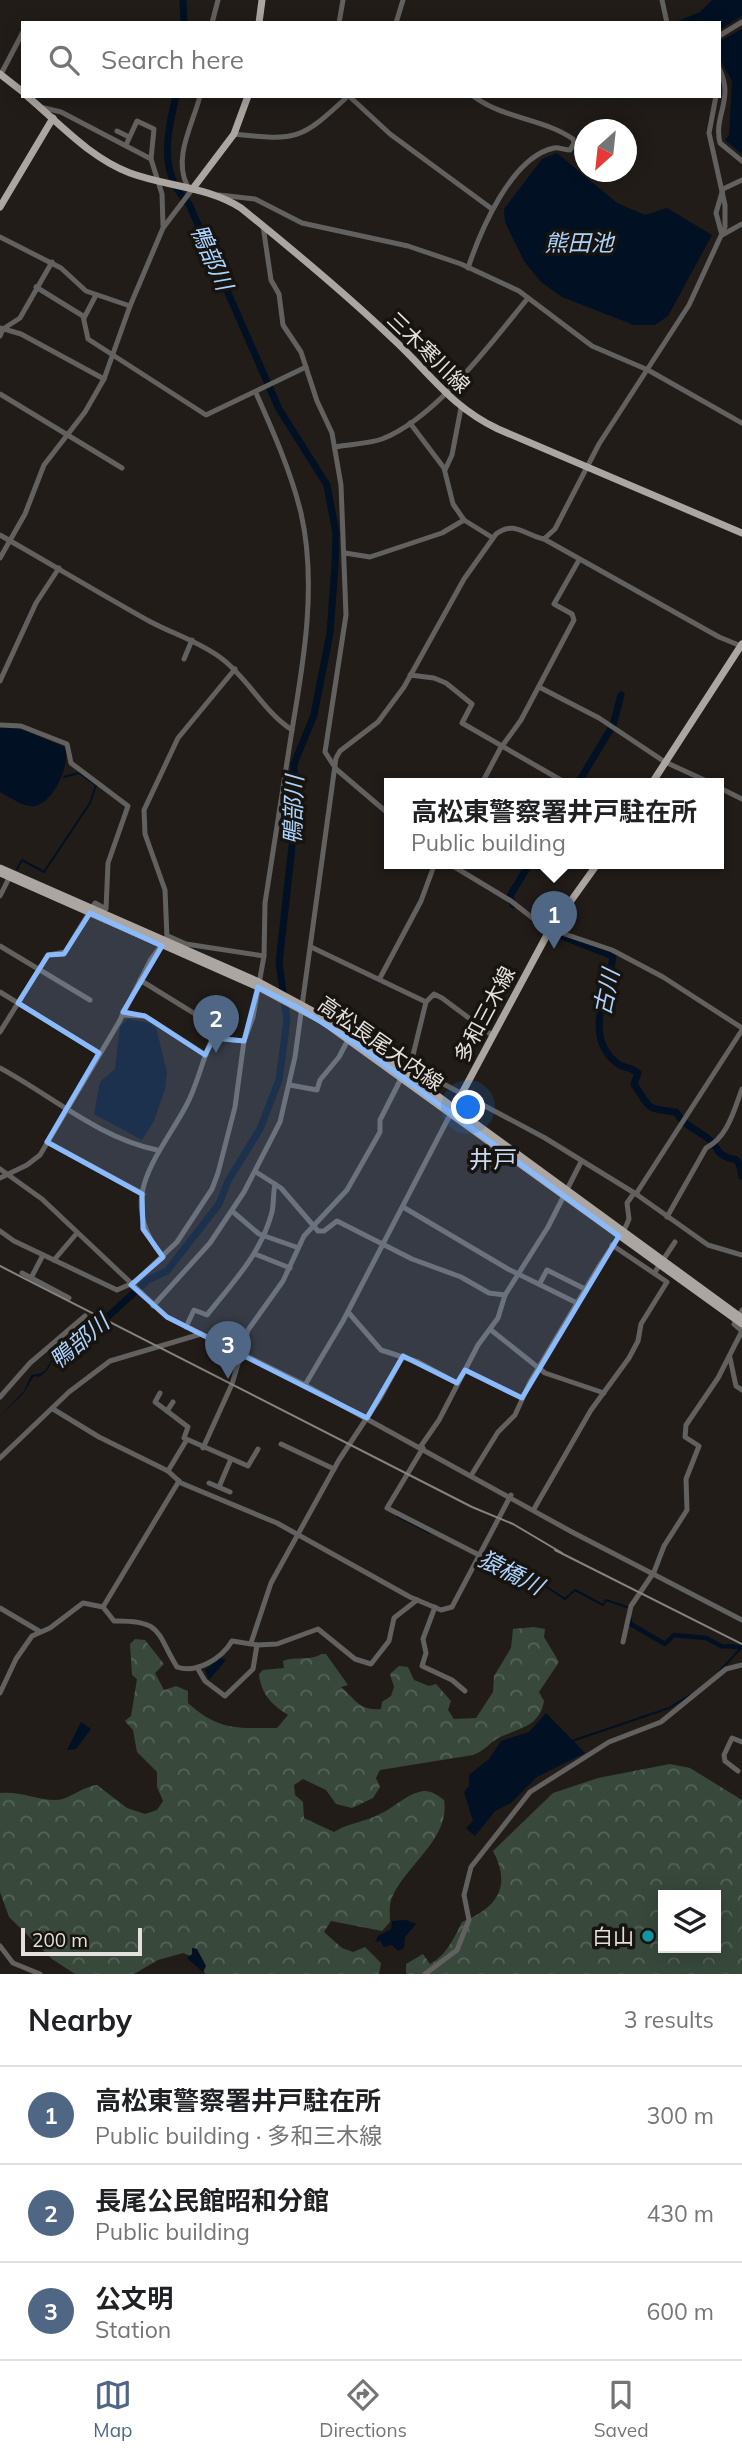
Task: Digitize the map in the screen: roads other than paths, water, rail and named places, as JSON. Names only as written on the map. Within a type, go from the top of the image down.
[{"type":"main road","points":[[259,21],[262,0]]},
{"type":"main road","points":[[1,74],[21,90]]},
{"type":"main road","points":[[0,207],[53,118],[29,98]]},
{"type":"main road","points":[[189,188],[234,134],[247,98]]},
{"type":"main road","name":"三木寒川線","points":[[53,118],[107,162],[156,180],[219,195],[263,226],[394,340],[443,393],[461,408],[498,429],[742,533]]},
{"type":"main road","points":[[655,778],[741,645]]},
{"type":"main road","name":"高松長尾大内線","points":[[0,867],[11,875],[165,941],[299,1005],[405,1071],[453,1110],[620,1233]]},
{"type":"main road","name":"多和三木線","points":[[453,1110],[551,929],[594,869]]},
{"type":"main road","name":"高松長尾大内線","points":[[0,873],[11,875]]},
{"type":"main road","name":"高松長尾大内線","points":[[564,1193],[610,1223],[658,1266],[740,1318]]},
{"type":"street","points":[[213,21],[218,0]]},
{"type":"street","points":[[339,21],[343,0]]},
{"type":"street","points":[[397,21],[403,0]]},
{"type":"street","points":[[662,0],[667,21]]},
{"type":"street","points":[[721,35],[742,22]]},
{"type":"street","points":[[1,74],[21,36]]},
{"type":"street","points":[[721,75],[727,96],[718,134],[720,144],[742,161]]},
{"type":"street","points":[[0,558],[25,514],[40,473],[104,379],[130,306],[163,228],[189,188],[182,163],[199,98]]},
{"type":"street","points":[[234,134],[286,138],[303,134],[346,98]]},
{"type":"street","points":[[350,98],[390,134],[492,209]]},
{"type":"street","points":[[468,268],[492,209],[530,162],[553,148],[570,150],[574,143],[570,136],[555,128],[502,114],[476,98]]},
{"type":"street","points":[[544,539],[562,516],[587,466],[689,305],[722,235],[727,215],[709,133],[716,98]]},
{"type":"street","points":[[40,107],[61,112],[151,159]]},
{"type":"street","points":[[125,145],[137,121],[154,128],[151,159],[162,194],[163,228]]},
{"type":"street","points":[[117,131],[130,137]]},
{"type":"street","points":[[722,235],[716,213],[722,191],[742,180]]},
{"type":"street","points":[[219,195],[255,199],[302,223],[408,246],[468,268],[528,298],[592,346],[648,370],[742,423]]},
{"type":"street","points":[[722,235],[742,224]]},
{"type":"street","points":[[263,226],[271,280],[279,294],[283,325],[298,344],[335,447],[345,553],[345,629],[324,748],[333,765],[384,810]]},
{"type":"street","points":[[0,237],[52,262],[75,284],[96,295],[130,306]]},
{"type":"street","points":[[1,329],[20,318],[52,262]]},
{"type":"street","points":[[36,287],[84,318]]},
{"type":"street","points":[[96,295],[84,318],[88,339],[206,415],[306,367]]},
{"type":"street","points":[[335,447],[385,438],[410,423],[470,369],[528,298]]},
{"type":"street","points":[[0,336],[1,329]]},
{"type":"street","points":[[1,329],[21,334],[104,379]]},
{"type":"street","points":[[0,1231],[114,1290],[132,1286],[162,1256],[194,1217],[218,1173],[236,1107],[244,1041],[253,1017],[264,956],[265,904],[306,637],[305,539],[293,486],[257,392]]},
{"type":"street","points":[[0,394],[122,468]]},
{"type":"street","points":[[445,470],[452,455],[461,408]]},
{"type":"street","points":[[410,423],[445,470],[453,504],[464,520],[493,538]]},
{"type":"street","points":[[345,553],[370,557],[442,533],[464,520]]},
{"type":"street","points":[[153,1306],[201,1256],[256,1172],[281,1122],[290,1085],[299,1005],[311,947],[333,765],[340,751],[378,722],[410,675],[464,579],[493,538],[503,529],[517,527],[741,645]]},
{"type":"street","points":[[0,535],[151,622],[192,640],[235,669],[254,694],[292,730]]},
{"type":"street","points":[[485,778],[503,745],[522,720],[574,620],[572,614],[554,604],[579,560]]},
{"type":"street","points":[[0,681],[36,603],[60,568]]},
{"type":"street","points":[[184,659],[192,640]]},
{"type":"street","points":[[0,1178],[34,1161],[165,941],[165,890],[145,834],[145,810],[178,738],[235,669]]},
{"type":"street","points":[[410,675],[434,678],[454,687],[472,704],[461,723],[558,778]]},
{"type":"street","points":[[539,687],[612,727],[665,762],[700,778]]},
{"type":"street","points":[[0,726],[21,726],[67,744],[71,763],[128,806],[108,863],[106,909],[95,903],[65,952],[51,953],[0,1032]]},
{"type":"street","points":[[724,790],[742,799]]},
{"type":"street","points":[[380,978],[421,901],[433,869]]},
{"type":"street","points":[[458,869],[551,929],[612,950],[663,976],[742,1029],[682,1123],[626,1203],[629,1219],[539,1368],[515,1415],[498,1432],[472,1474]]},
{"type":"street","points":[[0,896],[11,875]]},
{"type":"street","points":[[165,941],[264,956]]},
{"type":"street","points":[[0,946],[90,1000]]},
{"type":"street","points":[[311,947],[426,1002]]},
{"type":"street","points":[[140,980],[213,1025],[214,1038],[187,1104],[157,1150],[143,1194],[142,1226],[162,1256]]},
{"type":"street","points":[[0,992],[99,1053]]},
{"type":"street","points":[[203,1448],[232,1384],[248,1330],[290,1268],[296,1247],[347,1190],[380,1132],[380,1120],[405,1071],[426,1002],[434,994],[494,1035]]},
{"type":"street","points":[[122,1015],[145,1016],[206,1055]]},
{"type":"street","points":[[290,1085],[317,1090],[320,1080],[339,1057],[350,1036]]},
{"type":"street","points":[[214,1038],[244,1041]]},
{"type":"street","points":[[0,1068],[65,1108],[135,1146],[157,1150]]},
{"type":"street","points":[[405,1071],[461,1095],[545,1138],[635,1193],[708,1245],[742,1255]]},
{"type":"street","points":[[667,1217],[706,1148],[714,1144],[727,1127],[742,1089]]},
{"type":"street","points":[[305,1385],[348,1312],[453,1110]]},
{"type":"street","points":[[47,1142],[143,1194]]},
{"type":"street","points":[[478,1556],[387,1508],[439,1420],[457,1383],[491,1331],[505,1294],[548,1227],[582,1162]]},
{"type":"street","points":[[0,1169],[9,1173],[77,1233],[153,1306],[186,1327],[305,1385],[511,1495],[597,1545],[742,1619]]},
{"type":"street","points":[[256,1172],[275,1184],[312,1227],[322,1233],[337,1221],[383,1246],[461,1277],[489,1293],[505,1294]]},
{"type":"street","points":[[186,1327],[194,1310],[207,1315],[240,1278],[255,1254],[272,1213],[275,1184]]},
{"type":"street","points":[[403,1207],[577,1303]]},
{"type":"street","points":[[232,1211],[263,1235],[296,1247]]},
{"type":"street","points":[[54,1260],[77,1233]]},
{"type":"street","points":[[658,1266],[675,1242]]},
{"type":"street","points":[[534,1509],[604,1393],[629,1358],[638,1341],[641,1324],[667,1282],[658,1266],[612,1245]]},
{"type":"street","points":[[255,1254],[290,1268]]},
{"type":"street","points":[[31,1278],[43,1255]]},
{"type":"street","points":[[540,1283],[547,1270],[585,1289]]},
{"type":"street","points":[[22,1273],[69,1297]]},
{"type":"street","points":[[348,1312],[381,1350],[402,1356],[457,1383]]},
{"type":"street","points":[[0,1397],[30,1363],[85,1316]]},
{"type":"street","points":[[624,1642],[631,1607],[654,1572],[664,1546],[687,1510],[686,1479],[699,1446],[685,1437],[685,1425],[730,1358],[742,1331],[734,1324],[740,1318]]},
{"type":"street","points":[[491,1331],[521,1351],[539,1368],[559,1379],[604,1393]]},
{"type":"street","points":[[0,1458],[110,1361],[201,1334]]},
{"type":"street","points":[[198,1669],[205,1681],[225,1696],[253,1669],[254,1644],[271,1583],[334,1469],[402,1356]]},
{"type":"street","points":[[730,1358],[736,1386],[742,1390]]},
{"type":"street","points":[[465,1370],[522,1398]]},
{"type":"street","points":[[160,1393],[155,1402],[188,1427],[184,1438],[187,1441],[248,1466],[258,1449]]},
{"type":"street","points":[[167,1411],[173,1402]]},
{"type":"street","points":[[53,1409],[99,1437],[168,1471],[179,1481],[244,1507],[417,1600],[447,1611],[452,1607],[511,1495]]},
{"type":"street","points":[[168,1471],[187,1441]]},
{"type":"street","points":[[281,1444],[334,1469]]},
{"type":"street","points":[[219,1487],[231,1459]]},
{"type":"street","points":[[103,1607],[179,1481]]},
{"type":"street","points":[[209,1483],[230,1492]]},
{"type":"street","points":[[0,1693],[16,1658],[40,1631],[50,1628],[83,1603],[103,1607],[114,1620],[143,1622],[162,1636],[177,1667],[198,1669],[227,1650],[232,1641],[254,1644],[296,1640],[318,1629],[355,1659],[371,1664],[389,1641],[394,1618],[417,1600]]},
{"type":"street","points":[[435,1607],[423,1639],[426,1653],[422,1666],[452,1680],[464,1691]]},
{"type":"street","points":[[0,1608],[40,1631]]},
{"type":"street","points":[[425,1974],[457,1950],[468,1920],[464,1895],[471,1867],[530,1792],[609,1742],[661,1722],[726,1670],[742,1665]]},
{"type":"street","points":[[738,1771],[725,1761],[724,1755],[732,1738],[742,1742]]},
{"type":"street","points":[[0,1946],[13,1963],[40,1974]]},
{"type":"water","points":[[712,0],[742,0],[742,16],[721,29],[721,21],[678,21],[700,12]]},
{"type":"water","points":[[742,29],[742,154],[725,140],[729,135],[732,81],[721,62],[721,40]]},
{"type":"water","name":"熊田池","points":[[557,153],[574,167],[574,182],[592,182],[617,203],[645,215],[667,208],[712,235],[668,316],[655,325],[634,325],[562,297],[541,282],[524,261],[505,222],[504,209],[542,159]]},
{"type":"water","points":[[13,726],[65,747],[66,763],[59,781],[49,797],[35,806],[22,804],[0,792],[0,727]]},
{"type":"water","points":[[128,1019],[149,1023],[156,1028],[167,1072],[165,1089],[154,1121],[142,1140],[94,1114],[100,1082],[115,1069],[120,1027]]},
{"type":"water","points":[[108,1315],[93,1335],[53,1359],[48,1369],[39,1377],[34,1376],[23,1394],[0,1416],[24,1391],[31,1375],[43,1372],[53,1357],[75,1344]]},
{"type":"water","points":[[220,1658],[226,1660],[209,1680],[205,1670]]},
{"type":"water","points":[[546,1713],[585,1753],[537,1777],[511,1803],[495,1811],[475,1836],[466,1828],[473,1821],[464,1792],[469,1786],[469,1775],[489,1759],[501,1741],[529,1732]]},
{"type":"water","points":[[81,1722],[91,1729],[76,1749],[67,1750]]},
{"type":"water","points":[[406,1920],[416,1924],[405,1937],[404,1948],[398,1951],[392,1945],[384,1947],[380,1941],[375,1942],[378,1936],[391,1929],[392,1921]]},
{"type":"water","points":[[192,1948],[197,1949],[206,1966],[203,1972],[187,1958],[192,1954]]},
{"type":"waterway","name":"鴨部川","points":[[183,0],[184,21]]},
{"type":"waterway","name":"鴨部川","points":[[103,1321],[148,1280],[167,1271],[219,1204],[228,1181],[260,1129],[279,1080],[287,1020],[279,963],[294,829],[294,764],[314,715],[330,633],[335,566],[336,533],[327,485],[279,409],[189,204],[173,180],[169,166],[168,139],[176,98]]},
{"type":"waterway","name":"古川","points":[[581,778],[613,725],[621,695]]},
{"type":"waterway","points":[[17,869],[22,860],[44,872],[90,803],[96,785],[79,773],[64,777]]},
{"type":"waterway","name":"古川","points":[[513,905],[510,896],[526,869]]},
{"type":"waterway","name":"古川","points":[[556,934],[613,956],[599,1027],[607,1053],[618,1064],[638,1073],[634,1084],[650,1107],[676,1112],[683,1121],[712,1142],[721,1154],[735,1159],[742,1176]]},
{"type":"waterway","name":"猿橋川","points":[[397,1516],[430,1533]]},
{"type":"waterway","name":"猿橋川","points":[[482,1559],[542,1584],[565,1599],[575,1590],[603,1605],[606,1600],[627,1607]]},
{"type":"waterway","points":[[630,1619],[629,1623],[665,1644],[674,1635],[706,1638],[721,1646],[742,1647]]},
{"type":"waterway","points":[[719,1672],[741,1648]]},
{"type":"waterway","points":[[572,1741],[669,1708],[690,1695]]},
{"type":"railway","points":[[0,1266],[472,1507],[513,1524],[562,1553]]},
{"type":"railway","points":[[555,1550],[742,1644]]},
{"type":"place","name":"高松東警察署井戸駐在所","points":[[554,949]]},
{"type":"place","name":"長尾公民館昭和分館","points":[[216,1053]]},
{"type":"place","name":"公文明","points":[[228,1379]]},
{"type":"place","name":"白山","points":[[648,1936]]},
{"type":"district","name":"井戸","points":[[493,1159]]}]
